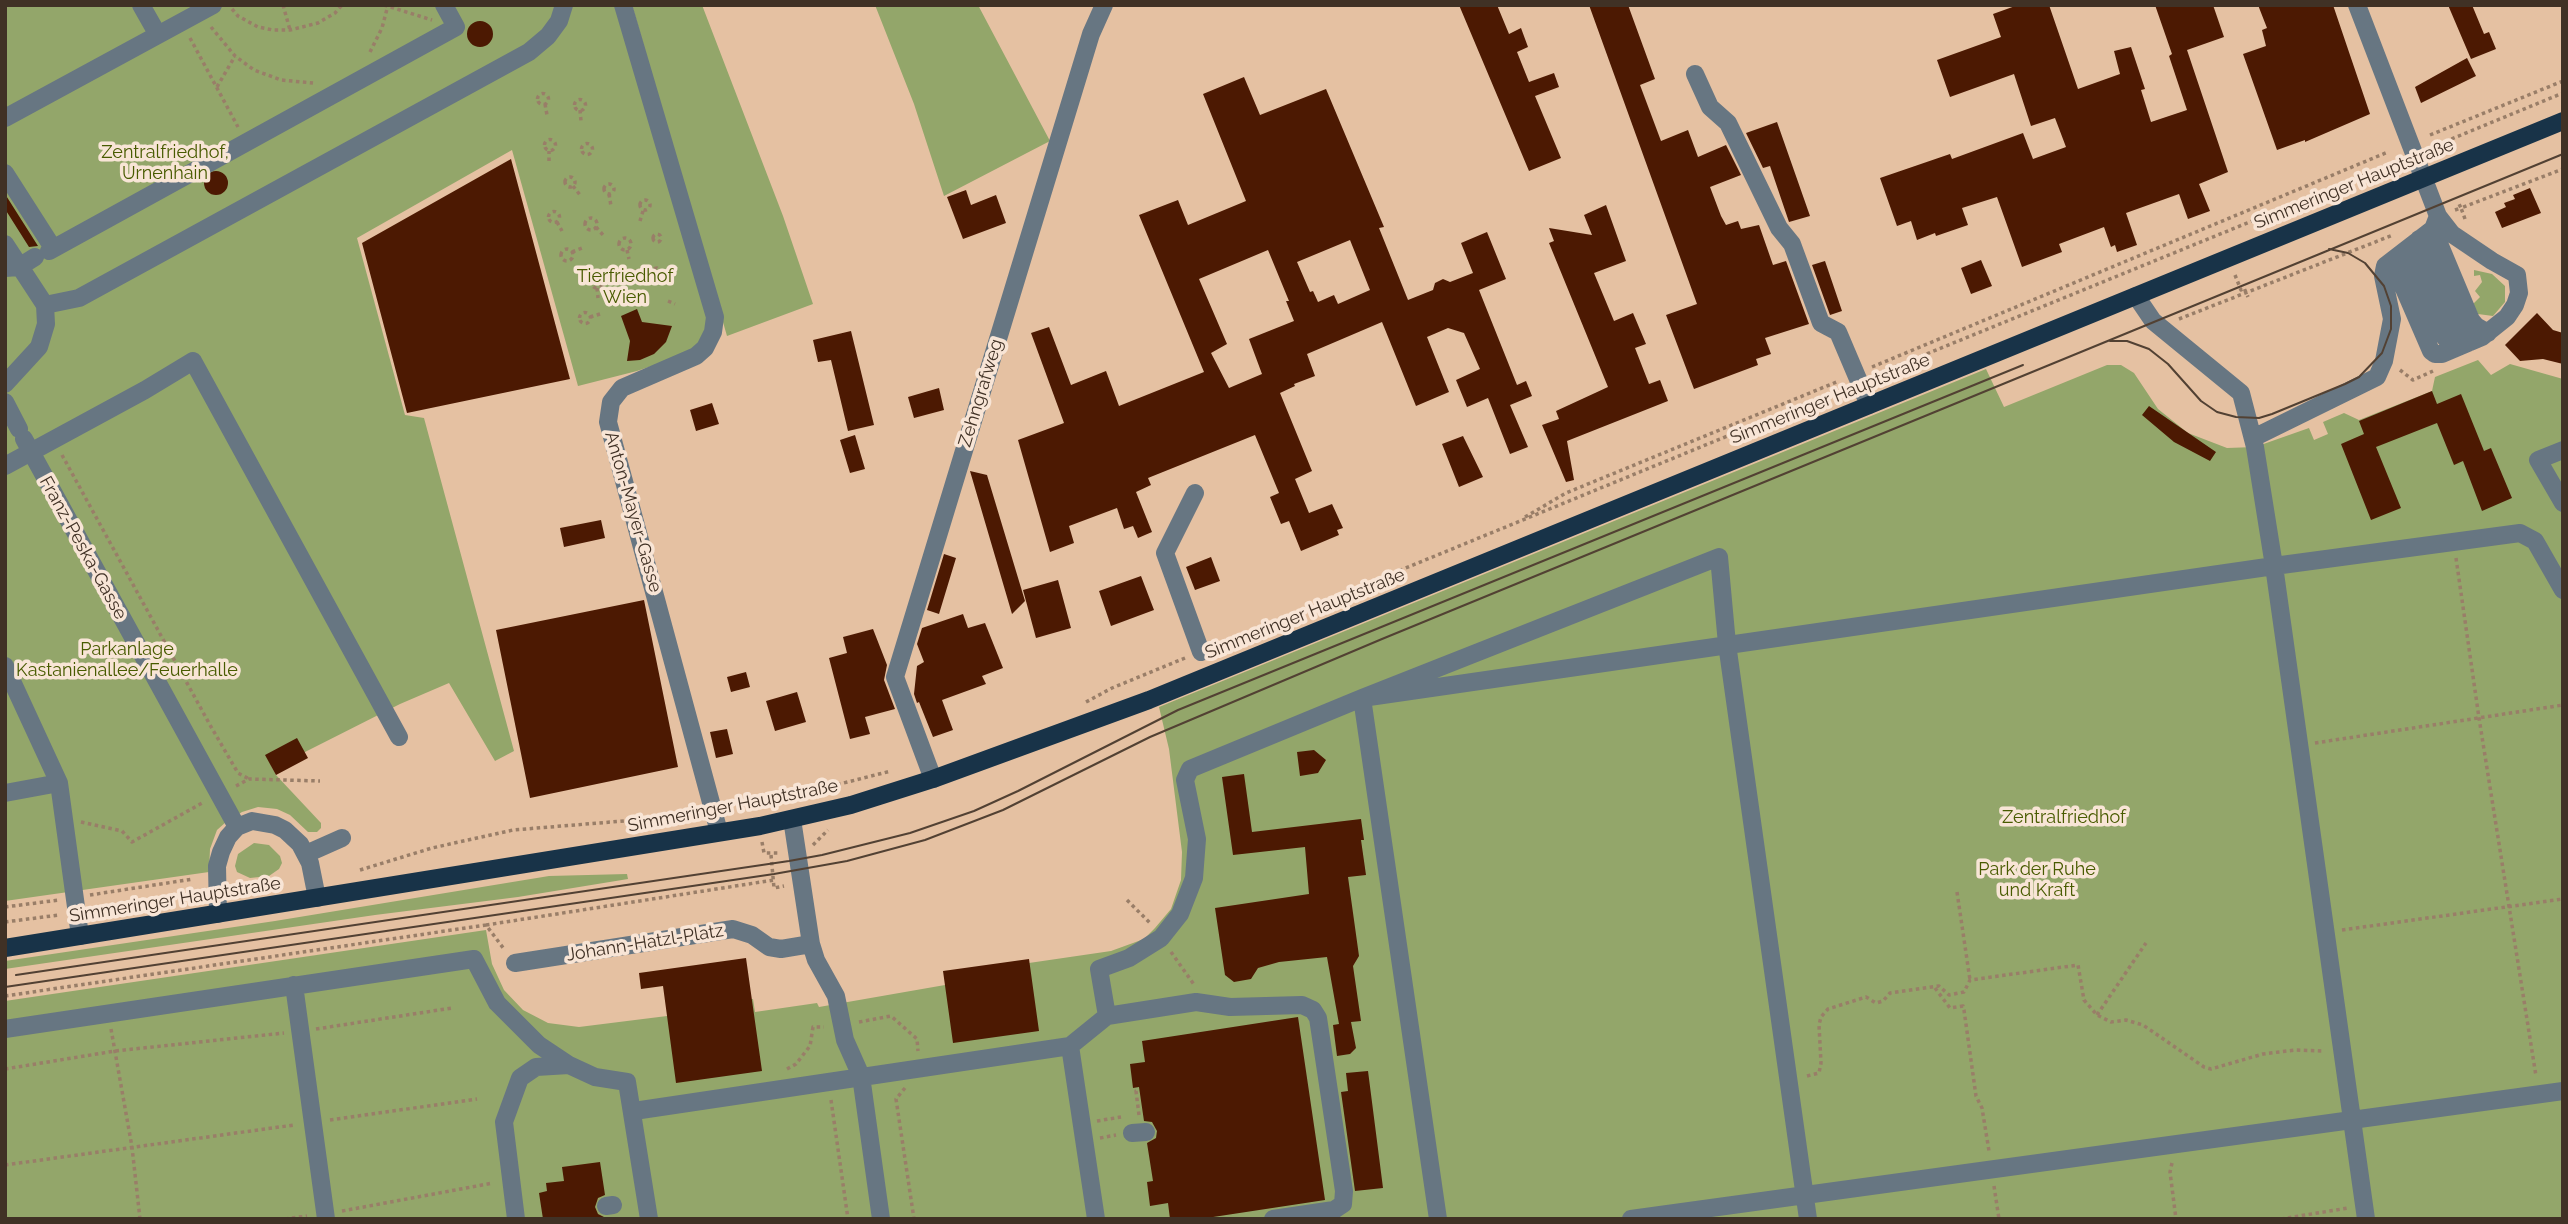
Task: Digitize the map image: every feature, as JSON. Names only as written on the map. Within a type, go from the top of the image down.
[{"type":"main road","name":"Simmeringer Hauptstraße","points":[[5,948],[317,898],[717,823],[792,819],[851,805],[933,779],[1149,700],[2563,121]]},
{"type":"street","points":[[141,5],[158,35]]},
{"type":"street","points":[[12,267],[46,252],[456,27],[444,5]]},
{"type":"street","points":[[45,305],[79,298],[529,52],[548,36],[559,21],[564,5]]},
{"type":"street","name":"Anton-Mayer-Gasse","points":[[624,5],[715,317],[713,332],[705,348],[696,356],[622,388],[611,402],[607,422],[717,823]]},
{"type":"street","name":"Zehngrafweg","points":[[933,779],[895,677],[1087,47],[1104,5]]},
{"type":"street","points":[[2253,438],[2376,377],[2384,361],[2391,329],[2391,306],[2383,276],[2385,266],[2414,238],[2452,234],[2491,261],[2518,275],[2519,293],[2507,317],[2488,333],[2442,354],[2431,351],[2414,238],[2423,179],[2357,5]]},
{"type":"street","points":[[5,118],[181,21],[208,9]]},
{"type":"street","points":[[1695,74],[1710,107],[1728,123],[1779,228],[1792,244],[1821,323],[1838,332],[1869,405]]},
{"type":"street","points":[[5,173],[46,252]]},
{"type":"street","points":[[2414,238],[2471,320],[2488,333]]},
{"type":"street","points":[[2414,238],[2456,326],[2462,346]]},
{"type":"street","points":[[5,244],[12,267],[45,305],[46,324],[38,346],[5,384]]},
{"type":"street","points":[[2136,296],[2153,321],[2241,393],[2253,438],[2300,745],[2365,1212]]},
{"type":"street","points":[[5,466],[25,440],[53,439],[145,390],[193,360],[399,737]]},
{"type":"street","name":"Franz-Peska-Gasse","points":[[5,402],[237,827]]},
{"type":"street","points":[[2563,450],[2538,460],[2563,503]]},
{"type":"street","points":[[1195,494],[1165,553],[1201,652]]},
{"type":"street","points":[[1363,698],[2520,533],[2535,541],[2563,590]]},
{"type":"street","points":[[1107,1016],[1099,969],[1129,958],[1161,938],[1180,914],[1194,878],[1197,839],[1185,780],[1190,769],[1719,557],[1727,644],[1808,1219]]},
{"type":"street","points":[[5,666],[10,689],[59,783],[80,936]]},
{"type":"street","points":[[1363,698],[1438,1219]]},
{"type":"street","points":[[5,793],[59,783]]},
{"type":"street","points":[[792,819],[811,944],[816,960],[839,1004],[845,1040],[861,1076],[881,1219]]},
{"type":"street","points":[[218,914],[217,866],[221,852],[237,827],[252,821],[275,825],[294,838],[306,854],[317,898]]},
{"type":"street","points":[[306,854],[341,838]]},
{"type":"street","name":"Johann-Hatzl-Platz","points":[[515,963],[733,929],[752,935],[769,947],[781,949],[811,944]]},
{"type":"street","points":[[5,1029],[474,959],[497,1003],[539,1045],[569,1065],[595,1077],[627,1082],[634,1111],[649,1219]]},
{"type":"street","points":[[294,985],[326,1216]]},
{"type":"street","points":[[634,1111],[1070,1046],[1107,1016],[1196,1002],[1230,1007],[1302,1005],[1314,1010],[1318,1018],[1345,1191],[1343,1203],[1334,1210],[1273,1219]]},
{"type":"street","points":[[1070,1046],[1096,1219]]},
{"type":"street","points":[[516,1219],[504,1122],[520,1078],[536,1067],[569,1065]]},
{"type":"street","points":[[1631,1219],[2563,1091]]},
{"type":"path","points":[[228,5],[238,16],[258,27],[273,30],[290,30],[318,23],[335,13],[342,5]]},
{"type":"path","points":[[283,5],[290,30]]},
{"type":"path","points":[[363,60],[382,28],[386,6],[456,27]]},
{"type":"path","points":[[208,9],[216,34],[234,56],[254,70],[281,80],[317,82]]},
{"type":"path","points":[[181,21],[246,142]]},
{"type":"path","points":[[217,87],[234,56]]},
{"type":"path","points":[[2430,135],[2563,81]]},
{"type":"path","points":[[1511,525],[1566,493],[2563,93]]},
{"type":"path","points":[[545,104],[547,115]]},
{"type":"path","points":[[580,110],[581,121]]},
{"type":"path","points":[[549,151],[549,161]]},
{"type":"path","points":[[1086,702],[1112,688],[1511,525],[2386,153],[2388,165]]},
{"type":"path","points":[[2161,328],[2283,277],[2414,238],[2460,206],[2563,169]]},
{"type":"path","points":[[573,186],[580,195]]},
{"type":"path","points":[[609,194],[611,206]]},
{"type":"path","points":[[640,220],[643,211]]},
{"type":"path","points":[[557,222],[562,231]]},
{"type":"path","points":[[596,227],[603,235]]},
{"type":"path","points":[[572,253],[585,247]]},
{"type":"path","points":[[627,250],[629,259]]},
{"type":"path","points":[[635,271],[649,273]]},
{"type":"path","points":[[597,288],[598,298]]},
{"type":"path","points":[[668,302],[675,304]]},
{"type":"path","points":[[590,317],[600,314]]},
{"type":"path","points":[[53,439],[210,725],[238,773],[249,779]]},
{"type":"path","points":[[2454,542],[2539,1094]]},
{"type":"path","points":[[2300,745],[2563,705]]},
{"type":"path","points":[[756,806],[926,762]]},
{"type":"path","points":[[64,817],[122,831],[132,842]]},
{"type":"path","points":[[353,873],[432,848],[513,830],[717,823]]},
{"type":"path","points":[[771,855],[774,888],[802,885]]},
{"type":"path","points":[[5,922],[192,879]]},
{"type":"path","points":[[5,996],[774,880]]},
{"type":"path","points":[[5,907],[76,905],[218,891]]},
{"type":"path","points":[[1788,1078],[1819,1073],[1819,1025],[1821,1017],[1828,1009],[1866,997],[1876,1003],[1883,1001],[1890,993],[1939,986],[1949,995],[1964,992],[1969,980],[1957,892]]},
{"type":"path","points":[[2326,932],[2563,899]]},
{"type":"path","points":[[1127,900],[1155,928],[1196,987],[1196,1002]]},
{"type":"path","points":[[486,925],[515,963]]},
{"type":"path","points":[[2097,1015],[2146,943]]},
{"type":"path","points":[[1969,980],[2078,965],[2084,1000],[2097,1015],[2110,1022],[2126,1020],[2143,1025],[2204,1067],[2211,1069],[2263,1054],[2295,1050],[2343,1052]]},
{"type":"path","points":[[1934,987],[1950,1007],[1963,1006],[1976,1096],[1982,1108],[1989,1144]]},
{"type":"path","points":[[5,1069],[115,1051],[300,1031],[452,1008]]},
{"type":"path","points":[[109,1013],[132,1147],[140,1219]]},
{"type":"path","points":[[784,1072],[796,1064],[810,1046],[813,1027],[891,1016],[917,1039],[922,1082],[906,1086],[896,1099],[914,1219]]},
{"type":"path","points":[[828,1081],[848,1219]]},
{"type":"path","points":[[1139,1090],[1136,1091],[1139,1127]]},
{"type":"path","points":[[5,1165],[477,1099]]},
{"type":"path","points":[[2176,1219],[2170,1171],[2177,1144]]},
{"type":"path","points":[[285,1219],[326,1216],[511,1180]]},
{"type":"path","points":[[2281,1219],[2365,1212]]},
{"type":"green space","points":[[5,5],[617,5],[709,325],[698,344],[687,354],[637,371],[578,386],[512,150],[357,238],[405,415],[424,418],[514,751],[495,761],[449,683],[400,704],[305,752],[266,755],[276,775],[321,823],[317,832],[308,832],[290,815],[277,809],[258,807],[242,812],[217,830],[210,849],[209,872],[5,901]]},
{"type":"green space","points":[[632,5],[702,5],[783,216],[813,304],[727,336]]},
{"type":"green space","points":[[875,5],[978,5],[1050,141],[944,196],[914,104]]},
{"type":"green space","points":[[2474,270],[2492,274],[2505,286],[2505,302],[2493,316],[2478,314],[2473,304],[2480,297],[2475,291],[2482,282],[2480,275],[2474,276]]},
{"type":"green space","name":"Zentralfriedhof","points":[[2478,360],[2491,375],[2510,364],[2563,379],[2563,1219],[5,1219],[5,1001],[486,930],[492,964],[504,990],[523,1010],[548,1023],[579,1027],[667,1016],[667,1011],[753,999],[755,1012],[817,1003],[819,1007],[945,985],[1029,963],[1111,951],[1144,939],[1155,928],[1171,909],[1181,880],[1182,852],[1169,749],[1159,707],[1986,369],[2004,407],[2107,365],[2121,365],[2134,373],[2158,409],[2188,433],[2227,448],[2255,447],[2309,428],[2314,440],[2328,434],[2323,422],[2344,413],[2359,420],[2432,391],[2435,377]]},
{"type":"green space","points":[[254,843],[269,845],[280,856],[282,863],[279,869],[269,876],[250,878],[237,872],[235,866],[238,854]]},
{"type":"green space","points":[[627,874],[628,879],[518,897],[5,969],[5,961],[275,921],[549,876]]},
{"type":"building","points":[[1459,5],[1497,5],[1509,34],[1521,28],[1528,47],[1517,52],[1529,82],[1554,73],[1559,87],[1535,96],[1561,158],[1529,171]]},
{"type":"building","points":[[1589,5],[1628,5],[1655,79],[1640,85],[1661,141],[1688,130],[1698,157],[1726,145],[1741,175],[1710,187],[1721,216],[1726,225],[1738,221],[1741,229],[1759,225],[1773,265],[1786,261],[1809,324],[1765,338],[1771,354],[1756,359],[1758,365],[1694,389],[1666,315],[1697,304]]},
{"type":"building","points":[[2018,5],[2049,5],[2078,89],[2120,74],[2114,51],[2131,47],[2145,89],[2141,90],[2151,122],[2187,110],[2155,5],[2213,5],[2224,37],[2187,50],[2228,172],[2199,184],[2210,211],[2188,219],[2179,194],[2126,213],[2137,245],[2117,252],[2115,245],[2111,247],[2104,227],[2059,244],[2062,252],[2022,267],[1997,197],[1962,208],[1968,225],[1936,236],[1935,233],[1917,240],[1911,221],[1897,226],[1880,178],[1950,154],[1952,159],[2023,133],[2033,159],[2066,147],[2055,118],[2031,126],[2014,74],[1950,97],[1937,60],[2001,37],[1993,14]]},
{"type":"building","points":[[2258,5],[2333,5],[2370,114],[2305,142],[2277,150],[2243,54],[2266,46],[2262,30],[2267,28]]},
{"type":"building","points":[[2448,5],[2472,5],[2484,34],[2489,32],[2496,49],[2471,59]]},
{"type":"building","points":[[480,21],[489,25],[493,34],[489,43],[480,47],[471,43],[467,34],[471,25]]},
{"type":"building","points":[[2467,58],[2476,76],[2421,103],[2415,87]]},
{"type":"building","points":[[1244,77],[1260,115],[1326,89],[1384,227],[1379,228],[1408,300],[1433,290],[1435,283],[1443,279],[1450,282],[1473,273],[1461,243],[1487,232],[1506,279],[1479,290],[1517,385],[1526,381],[1532,396],[1510,405],[1528,447],[1510,454],[1488,398],[1467,407],[1456,380],[1480,369],[1464,333],[1448,328],[1427,337],[1449,392],[1416,406],[1382,322],[1307,354],[1315,376],[1280,393],[1312,471],[1295,479],[1309,513],[1332,504],[1343,528],[1337,530],[1339,535],[1301,551],[1289,521],[1281,524],[1270,497],[1279,493],[1255,435],[1148,478],[1151,485],[1136,492],[1152,532],[1138,538],[1133,526],[1124,529],[1117,508],[1069,526],[1074,543],[1050,552],[1018,440],[1064,423],[1031,333],[1049,327],[1071,385],[1106,371],[1119,406],[1204,372],[1139,215],[1178,200],[1188,225],[1246,201],[1203,94]],"holes":[[[1350,240],[1370,290],[1338,304],[1334,295],[1318,302],[1313,291],[1310,292],[1297,262]],[[1268,250],[1289,301],[1286,301],[1294,321],[1249,339],[1262,374],[1229,388],[1211,353],[1227,344],[1199,279]]]},
{"type":"building","points":[[1777,122],[1810,216],[1789,222],[1770,166],[1763,168],[1746,133]]},
{"type":"building","points":[[511,159],[570,379],[407,413],[362,243]]},
{"type":"building","points":[[216,171],[227,178],[228,183],[221,194],[216,195],[205,188],[204,183],[211,172]]},
{"type":"building","points":[[2530,188],[2541,213],[2502,228],[2495,212],[2506,207],[2504,203],[2515,199],[2513,195]]},
{"type":"building","points":[[966,190],[971,205],[996,195],[1006,223],[963,239],[947,197]]},
{"type":"building","points":[[5,194],[38,246],[29,247],[5,209]]},
{"type":"building","points":[[1606,205],[1626,261],[1594,273],[1614,321],[1633,313],[1646,344],[1635,348],[1649,384],[1660,380],[1668,401],[1567,441],[1574,480],[1566,482],[1542,425],[1559,419],[1556,411],[1608,387],[1549,243],[1554,241],[1549,228],[1592,235],[1584,215]]},
{"type":"building","points":[[1981,260],[1992,286],[1971,294],[1961,268]]},
{"type":"building","points":[[1825,261],[1842,311],[1830,315],[1812,265]]},
{"type":"building","points":[[637,309],[642,322],[672,326],[666,342],[654,354],[640,360],[627,361],[630,341],[621,316]]},
{"type":"building","points":[[2537,313],[2553,330],[2563,333],[2563,364],[2543,359],[2520,361],[2505,345]]},
{"type":"building","points":[[851,331],[874,425],[848,431],[831,360],[818,362],[813,340]]},
{"type":"building","points":[[939,388],[944,410],[914,418],[908,397]]},
{"type":"building","points":[[2432,391],[2437,404],[2461,394],[2484,451],[2491,448],[2512,498],[2482,511],[2463,461],[2454,465],[2437,423],[2376,447],[2401,508],[2371,520],[2341,444],[2364,434],[2359,421]]},
{"type":"building","points":[[712,403],[719,424],[696,431],[690,410]]},
{"type":"building","points":[[2149,406],[2216,452],[2210,461],[2174,442],[2142,415]]},
{"type":"building","points":[[855,435],[865,469],[850,473],[840,440]]},
{"type":"building","points":[[1463,436],[1483,477],[1459,487],[1442,444]]},
{"type":"building","points":[[970,471],[987,475],[1025,601],[1012,614]]},
{"type":"building","points":[[601,520],[605,538],[564,547],[560,528]]},
{"type":"building","points":[[944,554],[956,558],[939,614],[927,610]]},
{"type":"building","points":[[1211,557],[1220,581],[1195,590],[1186,567]]},
{"type":"building","points":[[1141,576],[1154,610],[1111,626],[1099,591]]},
{"type":"building","points":[[1058,580],[1071,628],[1036,638],[1023,590]]},
{"type":"building","points":[[644,600],[678,767],[530,798],[496,630]]},
{"type":"building","points":[[963,614],[968,628],[985,623],[1003,668],[982,676],[986,684],[942,700],[953,730],[933,737],[914,694],[917,666],[924,662],[917,644],[922,628]]},
{"type":"building","points":[[873,629],[887,665],[884,680],[895,709],[865,717],[870,734],[850,739],[829,658],[847,653],[843,637]]},
{"type":"building","points":[[746,672],[750,687],[731,692],[727,677]]},
{"type":"building","points":[[797,692],[806,722],[775,731],[766,701]]},
{"type":"building","points":[[727,729],[733,754],[716,758],[710,732]]},
{"type":"building","points":[[297,738],[308,758],[276,775],[265,755]]},
{"type":"building","points":[[1314,750],[1326,760],[1318,773],[1300,776],[1297,752]]},
{"type":"building","points":[[1244,774],[1252,832],[1361,819],[1366,875],[1348,877],[1359,956],[1353,966],[1361,1021],[1351,1022],[1356,1048],[1350,1054],[1337,1056],[1333,1025],[1339,1024],[1327,957],[1279,962],[1258,968],[1251,979],[1234,982],[1225,975],[1215,908],[1309,894],[1305,847],[1233,855],[1222,777]]},
{"type":"building","points":[[746,958],[762,1071],[676,1083],[663,986],[641,989],[639,973]]},
{"type":"building","points":[[1029,959],[1039,1031],[953,1043],[943,971]]},
{"type":"building","points":[[1298,1017],[1325,1200],[1200,1219],[1170,1219],[1168,1203],[1150,1206],[1147,1182],[1153,1181],[1147,1143],[1156,1138],[1157,1131],[1152,1122],[1144,1121],[1139,1087],[1133,1088],[1130,1064],[1145,1062],[1142,1041]]},
{"type":"building","points":[[1368,1071],[1383,1188],[1355,1191],[1341,1092],[1348,1091],[1346,1073]]},
{"type":"building","points":[[600,1162],[605,1195],[598,1198],[595,1207],[598,1214],[608,1219],[543,1219],[539,1193],[547,1191],[546,1183],[564,1181],[562,1167]]},
{"type":"tram line","points":[[5,987],[774,874],[847,861],[925,840],[1003,810],[1150,737],[1382,639],[2563,154]]},
{"type":"tram line","points":[[2110,341],[2127,341],[2149,349],[2168,364],[2201,401],[2217,412],[2236,417],[2259,418],[2345,384],[2359,377],[2382,353],[2391,329],[2391,306],[2384,286],[2365,263],[2348,253],[2329,249]]},
{"type":"tram line","points":[[16,975],[789,861],[910,833],[974,811],[1018,791],[1178,710],[2023,365]]},
{"type":"park label","name":"Zentralfriedhof, Urnenhain","points":[[165,163]]},
{"type":"park label","name":"Tierfriedhof Wien","points":[[625,287]]},
{"type":"park label","name":"Parkanlage Kastanienallee/Feuerhalle","points":[[127,660]]},
{"type":"park label","name":"Park der Ruhe und Kraft","points":[[2037,880]]}]
